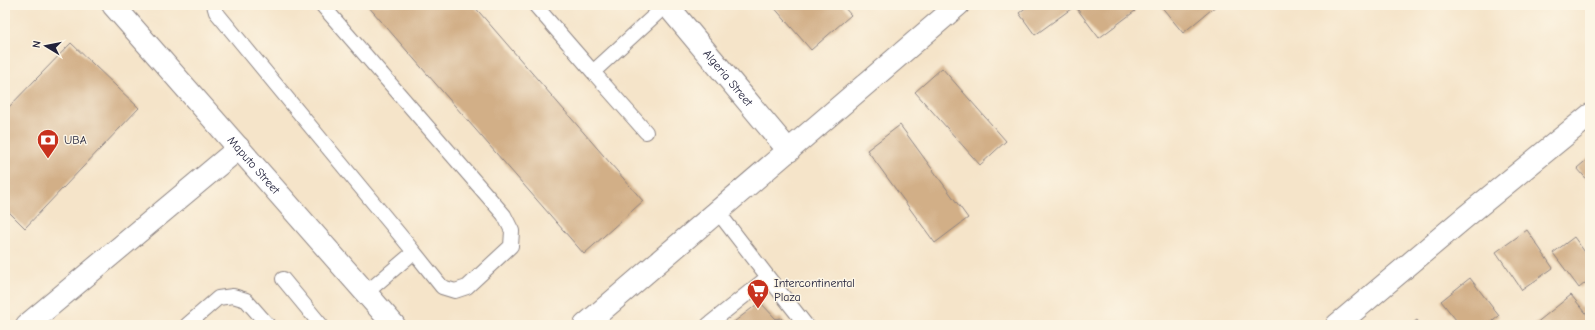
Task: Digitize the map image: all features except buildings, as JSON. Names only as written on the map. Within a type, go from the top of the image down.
[{"type":"street","name":"Maputo Street","points":[[113,5],[394,325]]},
{"type":"street","name":"Algeria Street","points":[[667,5],[789,151]]},
{"type":"street","points":[[585,325],[958,5]]},
{"type":"street","points":[[1337,325],[1464,218],[1590,115]]},
{"type":"street","points":[[27,325],[239,148]]},
{"type":"lane","points":[[214,5],[216,12],[442,287],[455,291],[467,287],[511,246],[512,231],[504,215],[322,5]]},
{"type":"lane","points":[[535,5],[646,132]]},
{"type":"lane","points":[[593,72],[667,5]]},
{"type":"lane","points":[[718,212],[806,325]]},
{"type":"lane","points":[[366,293],[414,252]]},
{"type":"lane","points":[[708,325],[768,277]]},
{"type":"lane","points":[[283,279],[321,325]]},
{"type":"lane","points":[[187,325],[218,298],[233,296],[246,300],[268,325]]},
{"type":"place","name":"UBA","points":[[48,160]]},
{"type":"place","name":"Intercontinental Plaza","points":[[758,310]]}]
